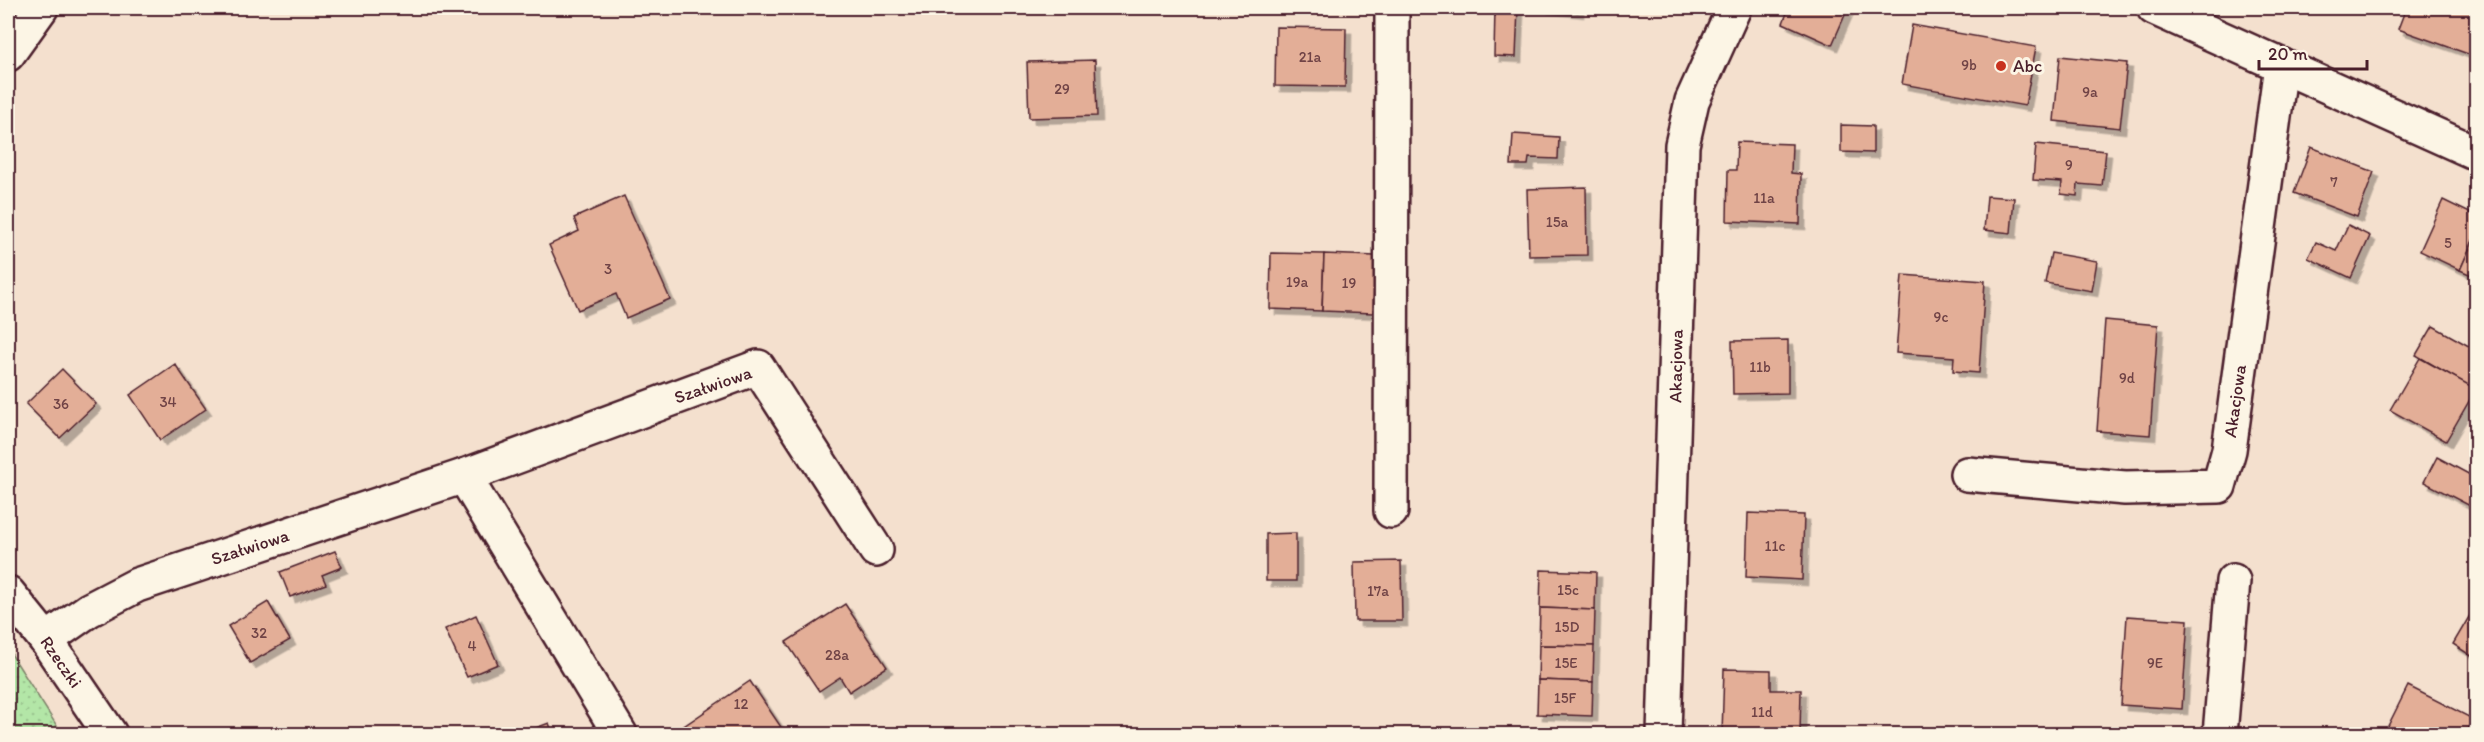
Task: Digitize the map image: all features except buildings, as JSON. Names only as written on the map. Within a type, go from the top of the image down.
[{"type":"street","points":[[8,54],[41,8]]},
{"type":"street","points":[[1391,511],[1392,8]]},
{"type":"street","name":"Akacjowa","points":[[1664,735],[1682,145],[1692,100],[1734,8]]},
{"type":"street","points":[[2154,8],[2476,153]]},
{"type":"street","name":"Akacjowa","points":[[1967,474],[2125,489],[2219,486],[2229,450],[2281,65]]},
{"type":"street","name":"Szałwiowa","points":[[46,640],[89,610],[137,585],[464,476],[758,367],[876,550]]},
{"type":"street","points":[[464,476],[620,735]]},
{"type":"street","points":[[2220,735],[2233,582]]},
{"type":"street","name":"Rzeczki","points":[[8,593],[46,640],[110,735]]},
{"type":"green space","points":[[8,649],[62,734],[8,734]]},
{"type":"place","name":"Abc","points":[[2001,66]]}]
